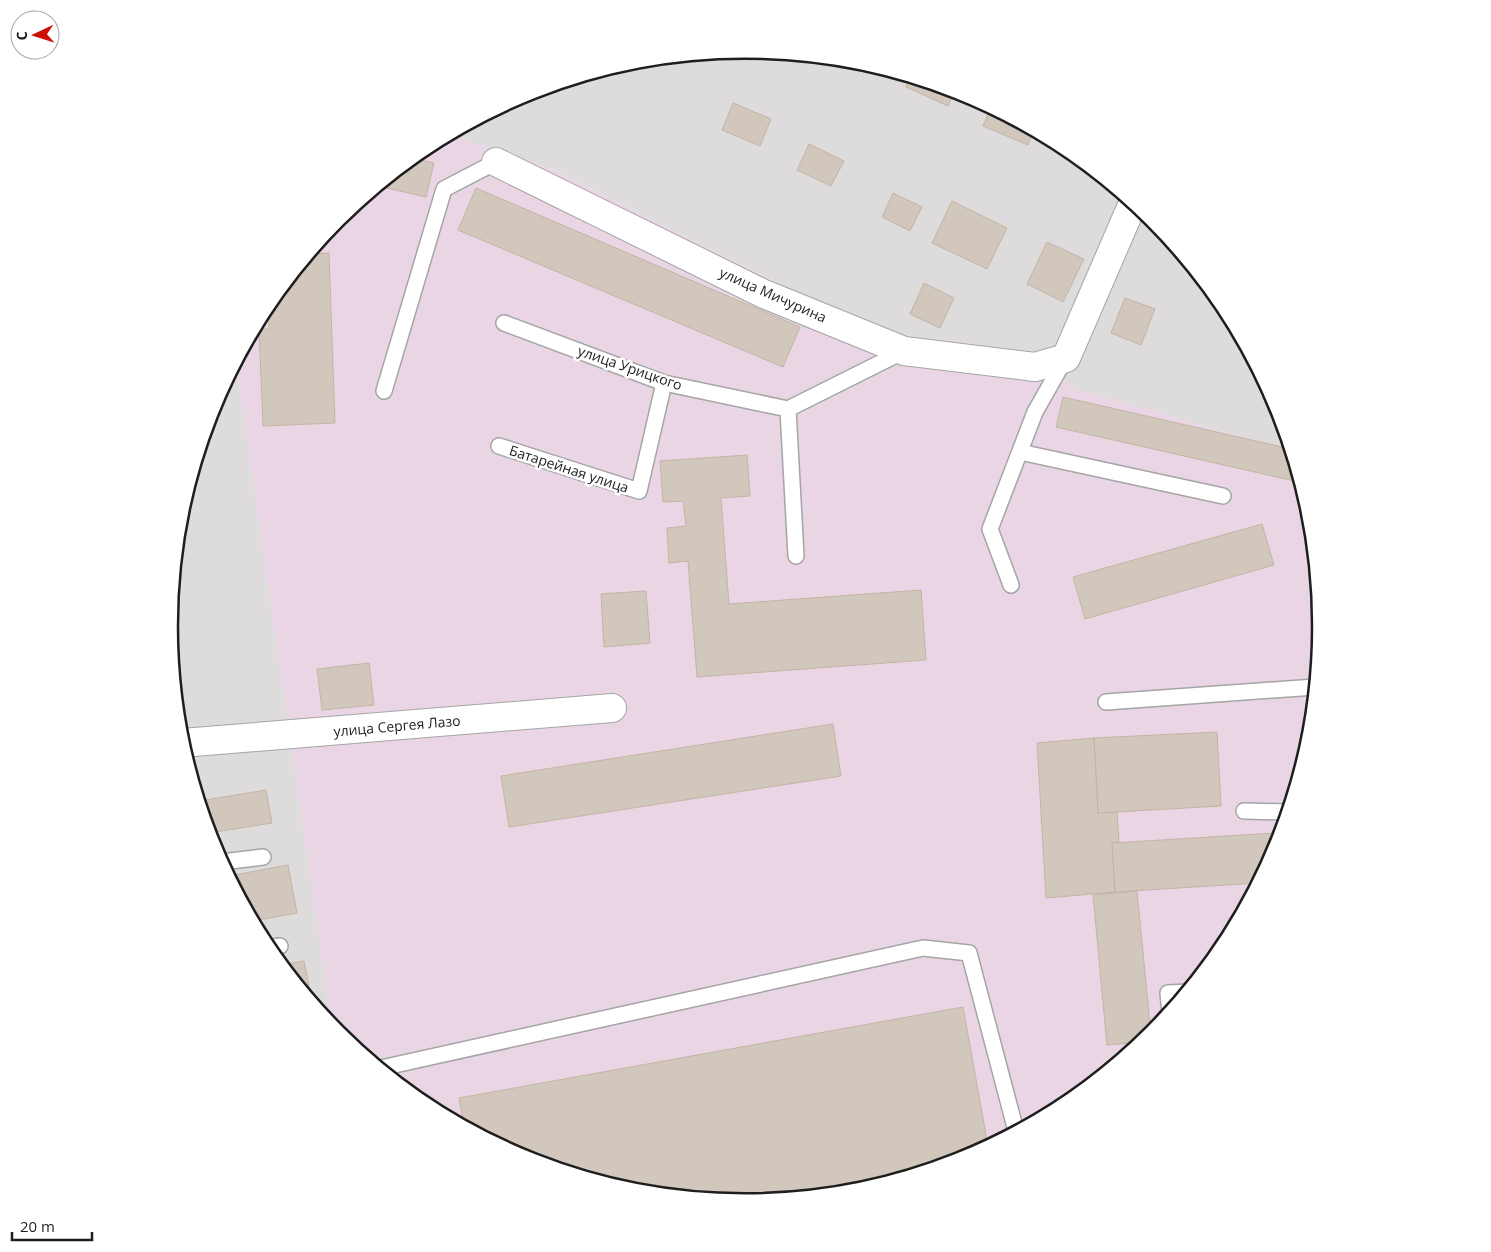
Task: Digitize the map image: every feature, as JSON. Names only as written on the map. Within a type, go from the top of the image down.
[{"type":"street","name":"улица Мичурина","points":[[496,162],[764,294],[904,351],[1035,366],[1066,358]]},
{"type":"street","points":[[1066,358],[1131,210]]},
{"type":"street","name":"улица Сергея Лазо","points":[[190,742],[612,708]]},
{"type":"lane","points":[[384,391],[444,189],[496,162]]},
{"type":"lane","name":"улица Урицкого","points":[[504,323],[664,383],[788,409]]},
{"type":"lane","points":[[796,556],[788,409],[904,351]]},
{"type":"lane","points":[[1011,585],[990,529],[1035,412],[1066,358]]},
{"type":"lane","name":"Батарейная улица","points":[[499,446],[639,491],[664,383]]},
{"type":"lane","points":[[1020,452],[1223,496]]},
{"type":"lane","points":[[1106,702],[1309,687]]},
{"type":"lane","points":[[1244,811],[1282,812]]},
{"type":"lane","points":[[229,861],[263,856]]},
{"type":"lane","points":[[388,1066],[923,948],[970,953],[1014,1125]]},
{"type":"lane","points":[[1169,1003],[1168,993],[1178,992]]},
{"type":"shaded area","points":[[708,60],[783,60],[820,64],[892,78],[963,102],[996,117],[1061,154],[1091,176],[1147,225],[1196,281],[1237,342],[1270,409],[1284,449],[1073,388],[1036,352],[873,331],[553,169],[457,138],[495,117],[563,89],[635,70]]},
{"type":"shaded area","points":[[457,138],[553,169],[873,331],[1036,352],[1073,388],[1284,449],[1302,515],[1308,552],[1312,589],[1312,663],[1302,737],[1283,808],[1270,843],[1237,910],[1196,971],[1172,1000],[1147,1027],[1091,1076],[1061,1098],[1029,1117],[963,1150],[892,1174],[856,1182],[783,1192],[708,1192],[671,1188],[599,1174],[528,1150],[495,1135],[430,1098],[400,1076],[371,1052],[330,1012],[237,374],[254,342],[295,281],[344,225],[400,176],[430,154]]},
{"type":"shaded area","points":[[237,374],[330,1012],[295,971],[274,941],[254,910],[237,877],[221,843],[208,808],[189,737],[183,700],[179,663],[179,589],[189,515],[208,444],[221,409]]},
{"type":"building","points":[[908,83],[952,98],[948,106],[906,87]]},
{"type":"building","points":[[733,103],[771,119],[760,146],[722,130]]},
{"type":"building","points":[[988,113],[1031,136],[1028,145],[983,126]]},
{"type":"building","points":[[809,144],[844,161],[831,186],[797,170]]},
{"type":"building","points":[[422,160],[434,163],[426,197],[386,188]]},
{"type":"building","points":[[476,188],[800,327],[783,367],[458,230]]},
{"type":"building","points":[[893,193],[922,207],[910,231],[882,217]]},
{"type":"building","points":[[952,201],[1007,228],[987,269],[932,243]]},
{"type":"building","points":[[1047,242],[1084,259],[1063,302],[1027,284]]},
{"type":"building","points":[[329,253],[335,423],[263,426],[259,334],[262,329],[269,329],[269,319],[274,311],[318,254]]},
{"type":"building","points":[[924,283],[954,298],[940,328],[910,314]]},
{"type":"building","points":[[1125,298],[1155,309],[1141,345],[1111,333]]},
{"type":"building","points":[[1063,397],[1284,447],[1293,481],[1056,427]]},
{"type":"building","points":[[747,455],[750,496],[721,498],[729,604],[921,590],[926,660],[697,677],[688,561],[669,563],[667,528],[686,526],[683,501],[663,502],[660,461]]},
{"type":"building","points":[[1262,524],[1274,565],[1085,619],[1073,577]]},
{"type":"building","points":[[646,591],[650,643],[604,647],[601,594]]},
{"type":"building","points":[[369,663],[374,705],[322,710],[317,669]]},
{"type":"building","points":[[833,724],[841,776],[509,827],[501,776]]},
{"type":"building","points":[[1217,732],[1221,806],[1098,813],[1094,738]]},
{"type":"building","points":[[1094,738],[1098,813],[1117,812],[1119,843],[1112,843],[1115,892],[1046,898],[1037,743]]},
{"type":"building","points":[[266,790],[272,823],[217,832],[206,800]]},
{"type":"building","points":[[1274,833],[1251,883],[1115,892],[1112,843]]},
{"type":"building","points":[[288,865],[297,913],[260,920],[236,875]]},
{"type":"building","points":[[1137,891],[1150,1024],[1130,1043],[1107,1045],[1093,895]]},
{"type":"building","points":[[304,961],[310,989],[295,971],[290,964]]},
{"type":"building","points":[[963,1007],[987,1139],[928,1163],[856,1182],[783,1192],[708,1192],[671,1188],[599,1174],[528,1150],[463,1117],[459,1098]]}]
